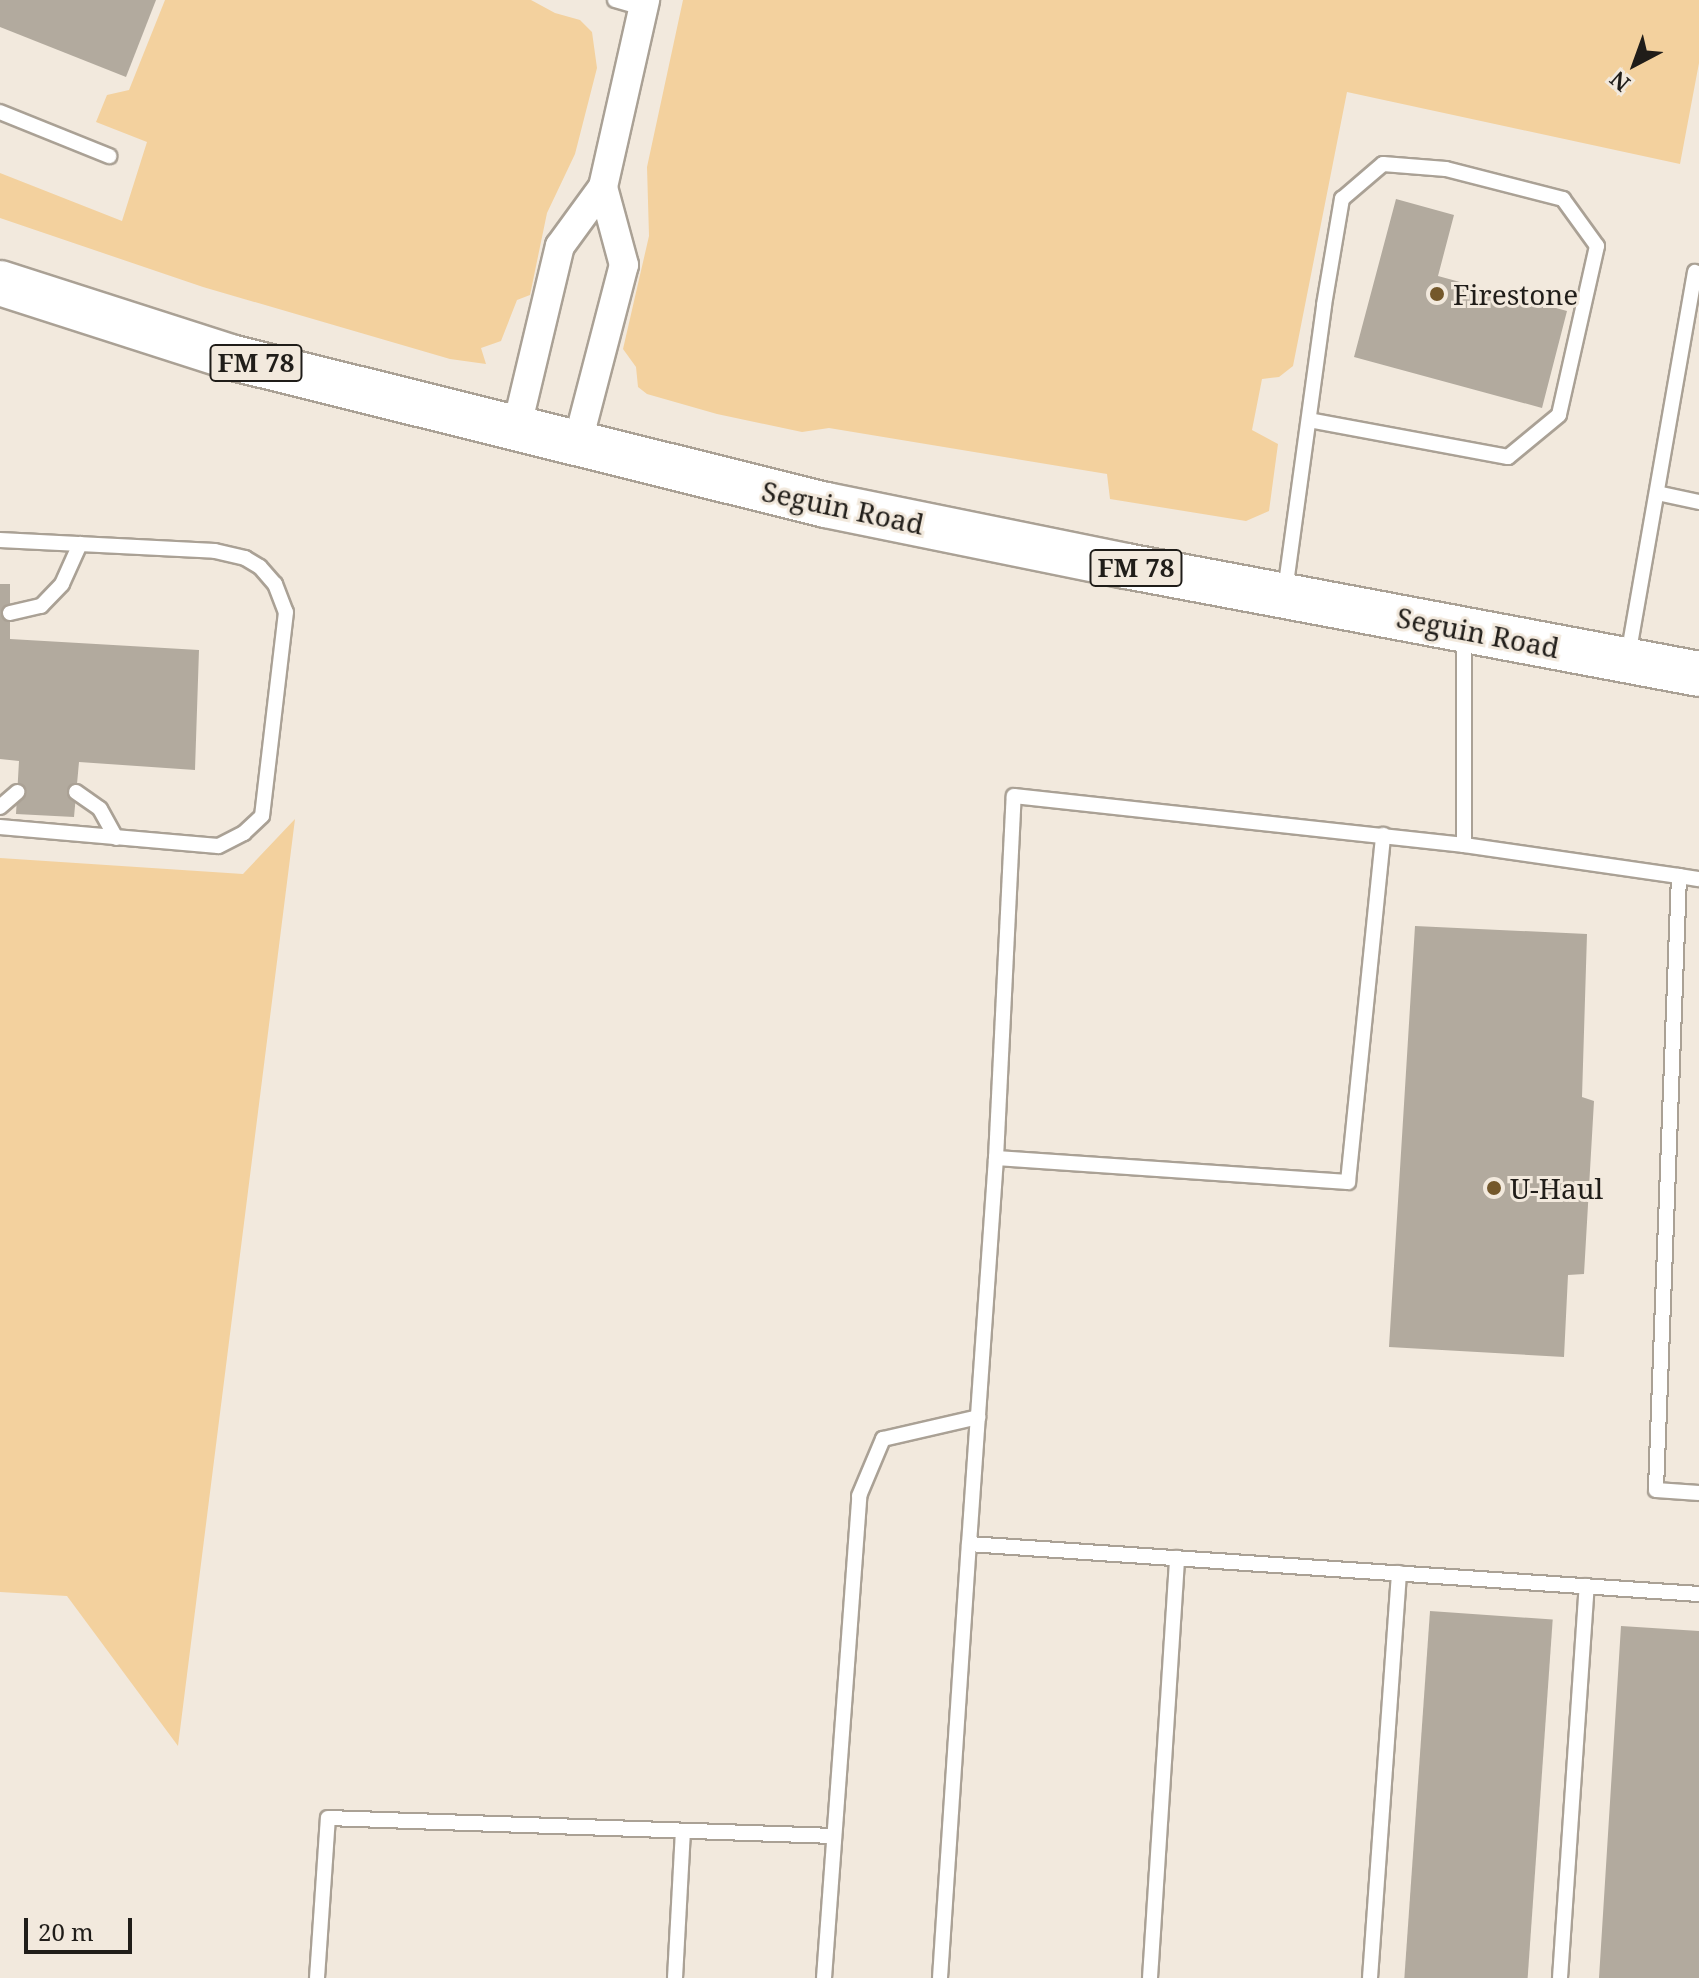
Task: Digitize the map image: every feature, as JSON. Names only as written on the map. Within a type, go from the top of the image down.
[{"type":"main road","name":"Seguin Road","points":[[0,283],[230,357],[826,505],[1699,674]]},
{"type":"street","points":[[516,430],[560,246],[603,187],[644,4]]},
{"type":"street","points":[[577,445],[624,265],[603,187]]},
{"type":"lane","points":[[615,0],[644,4]]},
{"type":"lane","points":[[0,112],[109,156]]},
{"type":"lane","points":[[1284,596],[1309,420],[1342,199],[1383,164],[1446,169],[1563,199],[1597,246],[1559,415],[1508,457],[1309,420]]},
{"type":"lane","points":[[1627,660],[1695,272]]},
{"type":"lane","points":[[1657,493],[1699,502]]},
{"type":"lane","points":[[0,540],[215,551],[245,558],[275,584],[286,612],[262,816],[244,833],[218,846],[0,827]]},
{"type":"lane","points":[[10,613],[41,606],[62,584],[80,544]]},
{"type":"lane","points":[[1464,629],[1464,845]]},
{"type":"lane","points":[[0,807],[17,792]]},
{"type":"lane","points":[[76,792],[100,809],[116,838]]},
{"type":"lane","points":[[940,1978],[996,1158],[1014,796],[1383,835],[1699,879]]},
{"type":"lane","points":[[996,1158],[1348,1182],[1383,835]]},
{"type":"lane","points":[[1679,876],[1656,1490],[1699,1493]]},
{"type":"lane","points":[[824,1978],[859,1496],[883,1439],[978,1417]]},
{"type":"lane","points":[[969,1544],[1699,1594]]},
{"type":"lane","points":[[1150,1978],[1177,1558]]},
{"type":"lane","points":[[1370,1978],[1399,1573]]},
{"type":"lane","points":[[1560,1978],[1587,1586]]},
{"type":"lane","points":[[317,1978],[328,1818],[833,1836]]},
{"type":"lane","points":[[675,1978],[683,1832]]},
{"type":"shaded area","points":[[165,0],[531,0],[555,13],[580,20],[592,32],[597,68],[575,154],[547,213],[530,295],[517,300],[501,341],[481,348],[486,364],[450,359],[203,287],[0,218],[0,173],[122,221],[147,142],[96,122],[107,95],[129,90]]},
{"type":"shaded area","points":[[683,0],[1699,0],[1699,63],[1680,164],[1347,92],[1293,366],[1279,377],[1262,379],[1252,430],[1278,444],[1269,511],[1246,521],[1110,499],[1107,474],[829,428],[802,432],[717,414],[647,394],[638,387],[636,367],[623,349],[649,236],[647,167]]},
{"type":"shaded area","points":[[295,819],[178,1746],[67,1596],[0,1592],[0,858],[243,874]]},
{"type":"building","points":[[0,0],[156,0],[126,77],[0,27]]},
{"type":"building","name":"Firestone","points":[[1396,199],[1454,215],[1438,276],[1567,311],[1542,408],[1354,357]]},
{"type":"building","points":[[0,584],[10,584],[10,639],[199,650],[195,770],[79,762],[74,817],[16,814],[19,761],[0,759]]},
{"type":"building","name":"U-Haul","points":[[1415,926],[1587,934],[1582,1097],[1594,1101],[1584,1274],[1568,1275],[1564,1357],[1389,1347]]},
{"type":"building","points":[[1430,1611],[1553,1620],[1528,1978],[1404,1978]]},
{"type":"building","points":[[1621,1626],[1699,1631],[1699,1978],[1599,1978]]},
{"type":"place","name":"Firestone","points":[[1437,294]]},
{"type":"place","name":"U-Haul","points":[[1494,1188]]}]
